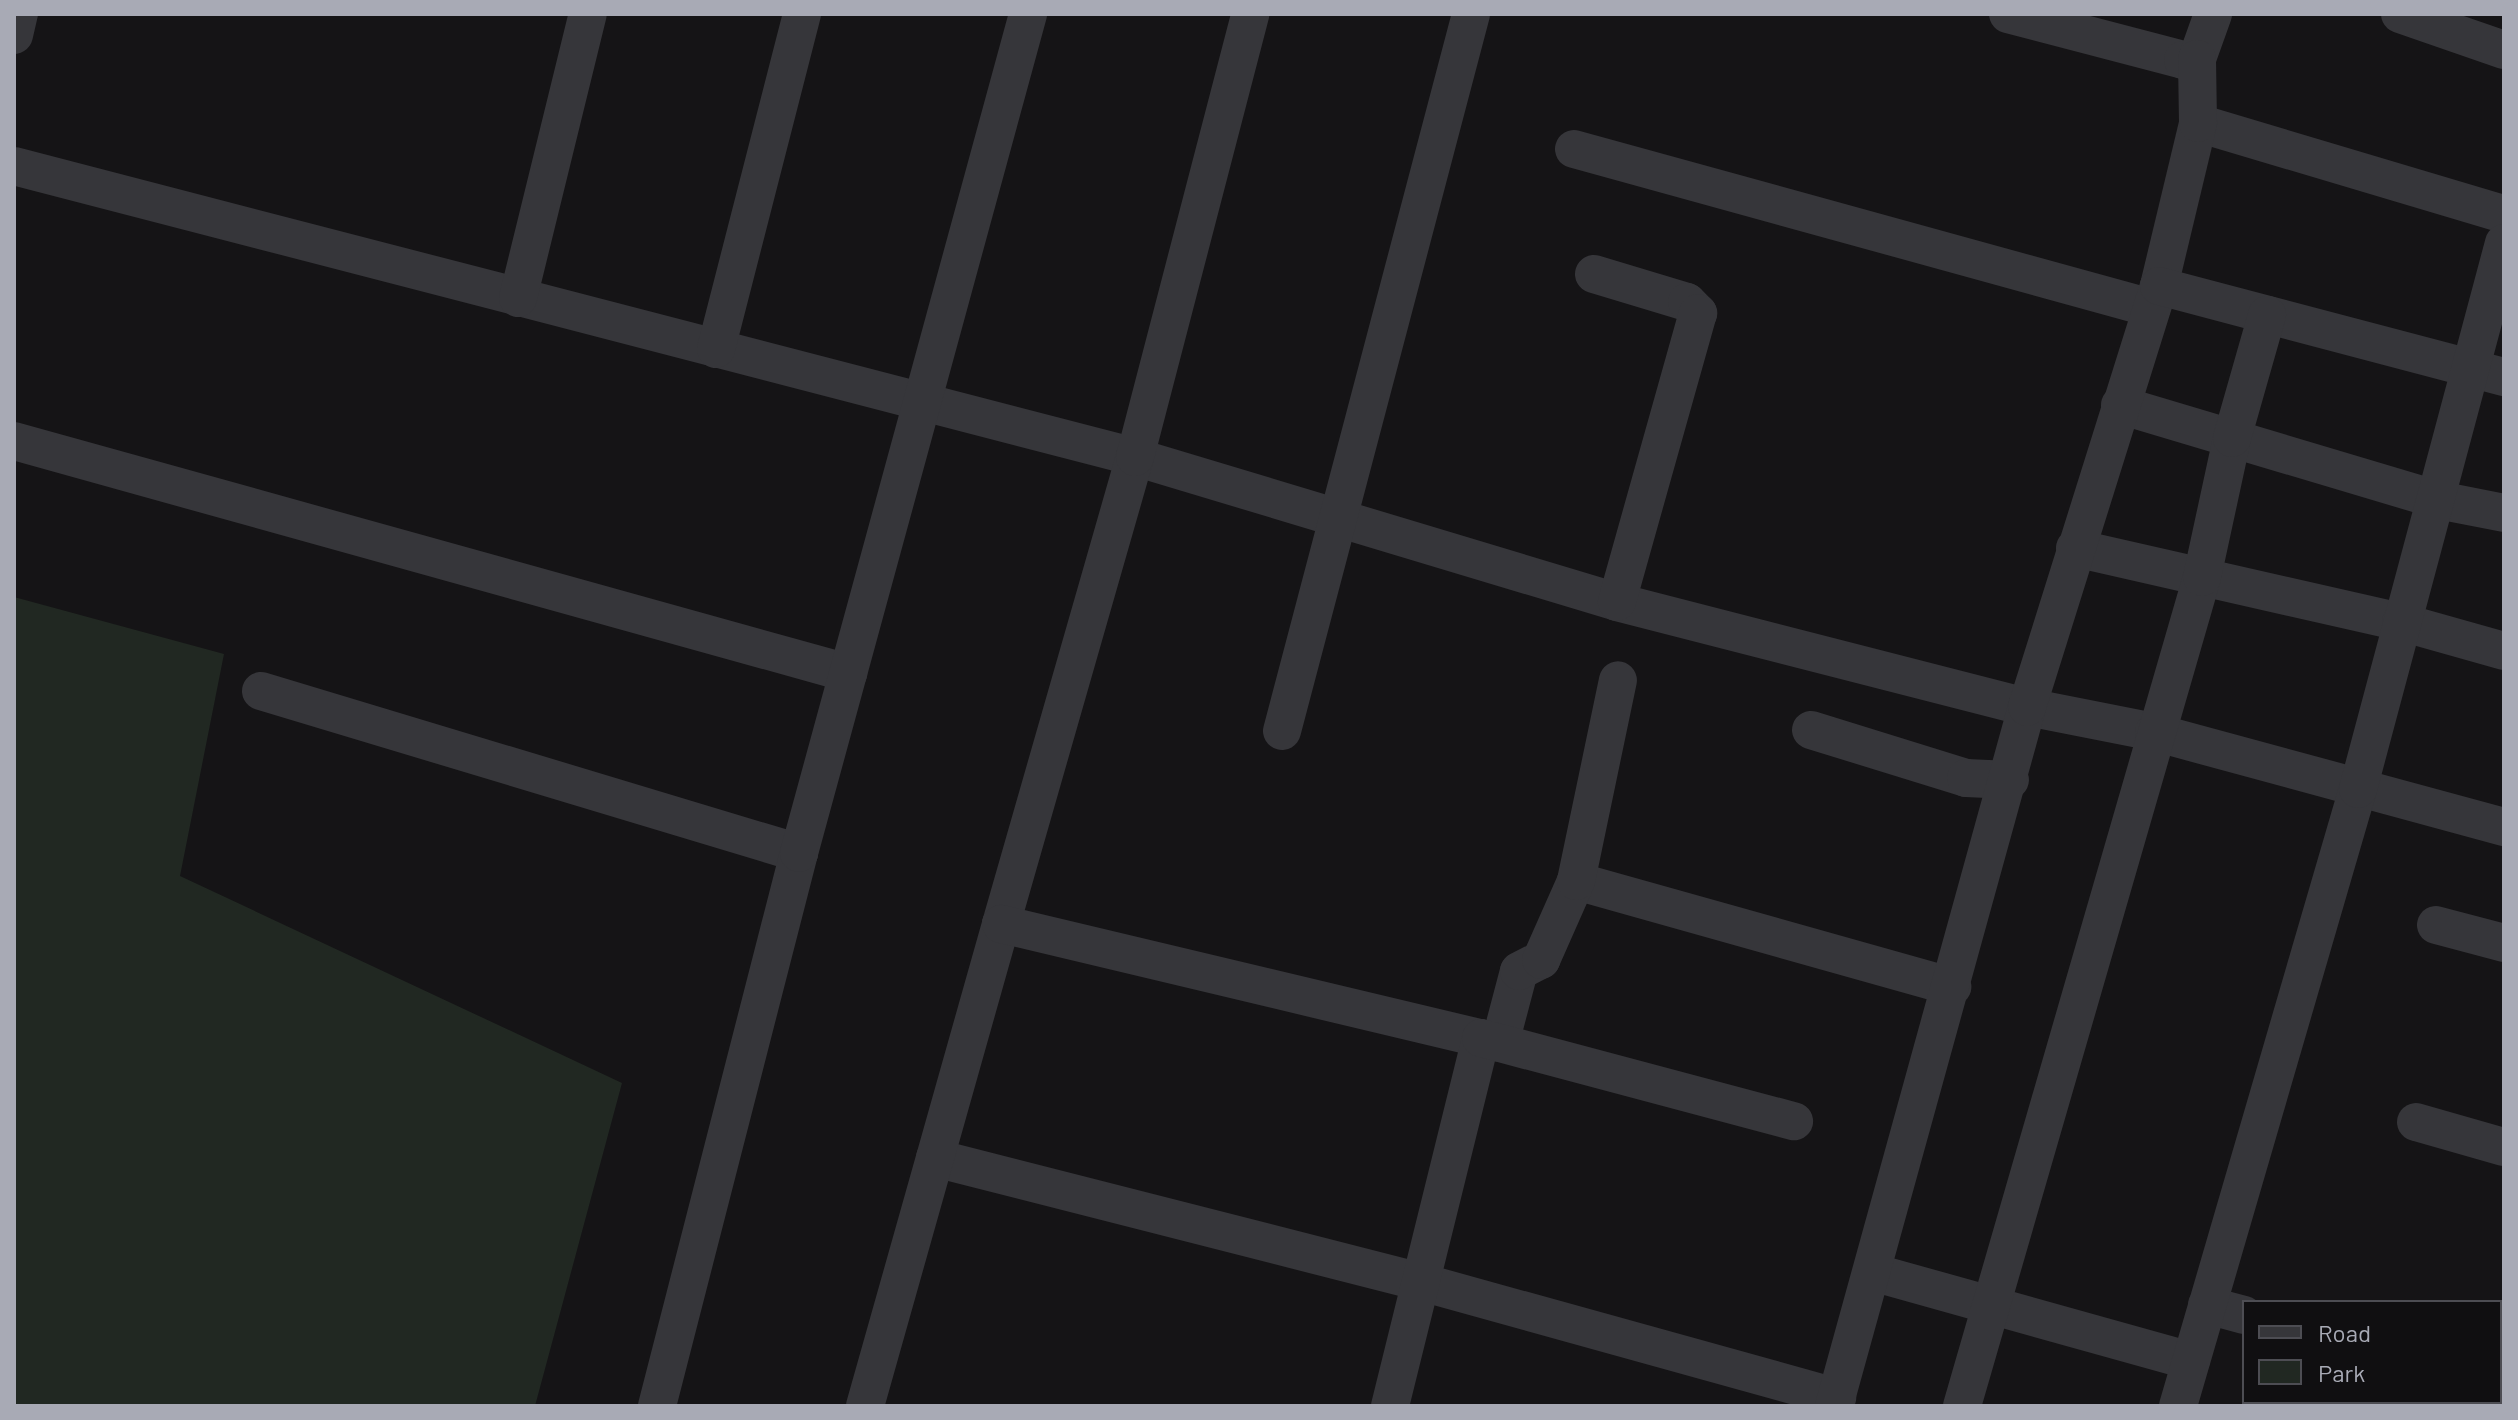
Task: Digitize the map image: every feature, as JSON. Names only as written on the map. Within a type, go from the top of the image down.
[{"type":"street","points":[[14,35],[19,14]]},
{"type":"street","points":[[518,298],[588,14]]},
{"type":"street","points":[[716,349],[802,14]]},
{"type":"street","points":[[657,1406],[799,853],[926,403],[1028,14]]},
{"type":"street","points":[[877,1403],[935,1158],[1135,457],[1250,14]]},
{"type":"street","points":[[1282,731],[1342,518],[1471,14]]},
{"type":"street","points":[[2008,14],[2183,60],[2197,59]]},
{"type":"street","points":[[935,1158],[1421,1282],[1836,1401],[2010,780],[2027,707],[2155,297],[2198,123],[2197,59],[2213,14]]},
{"type":"street","points":[[2400,14],[2504,50]]},
{"type":"street","points":[[2198,123],[2504,214]]},
{"type":"street","points":[[1574,149],[2155,297],[2267,315],[2489,373]]},
{"type":"street","points":[[14,166],[1135,457],[1617,602],[2027,707],[2154,732],[2504,827]]},
{"type":"street","points":[[2178,1406],[2358,789],[2401,622],[2438,500],[2489,373],[2504,243]]},
{"type":"street","points":[[1594,274],[1687,302],[1698,313],[1617,602]]},
{"type":"street","points":[[1962,1406],[2154,732],[2202,577],[2232,438],[2267,315]]},
{"type":"street","points":[[2120,405],[2438,500],[2504,513]]},
{"type":"street","points":[[14,441],[848,673]]},
{"type":"street","points":[[2075,548],[2401,622],[2504,651]]},
{"type":"street","points":[[1390,1406],[1421,1282],[1491,1041],[1519,971],[1541,960],[1576,881],[1618,680]]},
{"type":"street","points":[[261,691],[799,853]]},
{"type":"street","points":[[1811,730],[1966,778],[2010,780]]},
{"type":"street","points":[[1576,881],[1952,987]]},
{"type":"street","points":[[1001,924],[1491,1041],[1794,1121]]},
{"type":"street","points":[[2436,925],[2504,943]]},
{"type":"street","points":[[2416,1122],[2504,1147]]},
{"type":"street","points":[[1872,1272],[2191,1361]]},
{"type":"street","points":[[2207,1305],[2242,1314]]},
{"type":"green space","points":[[14,597],[224,654],[180,876],[622,1083],[535,1406],[14,1406]]}]
